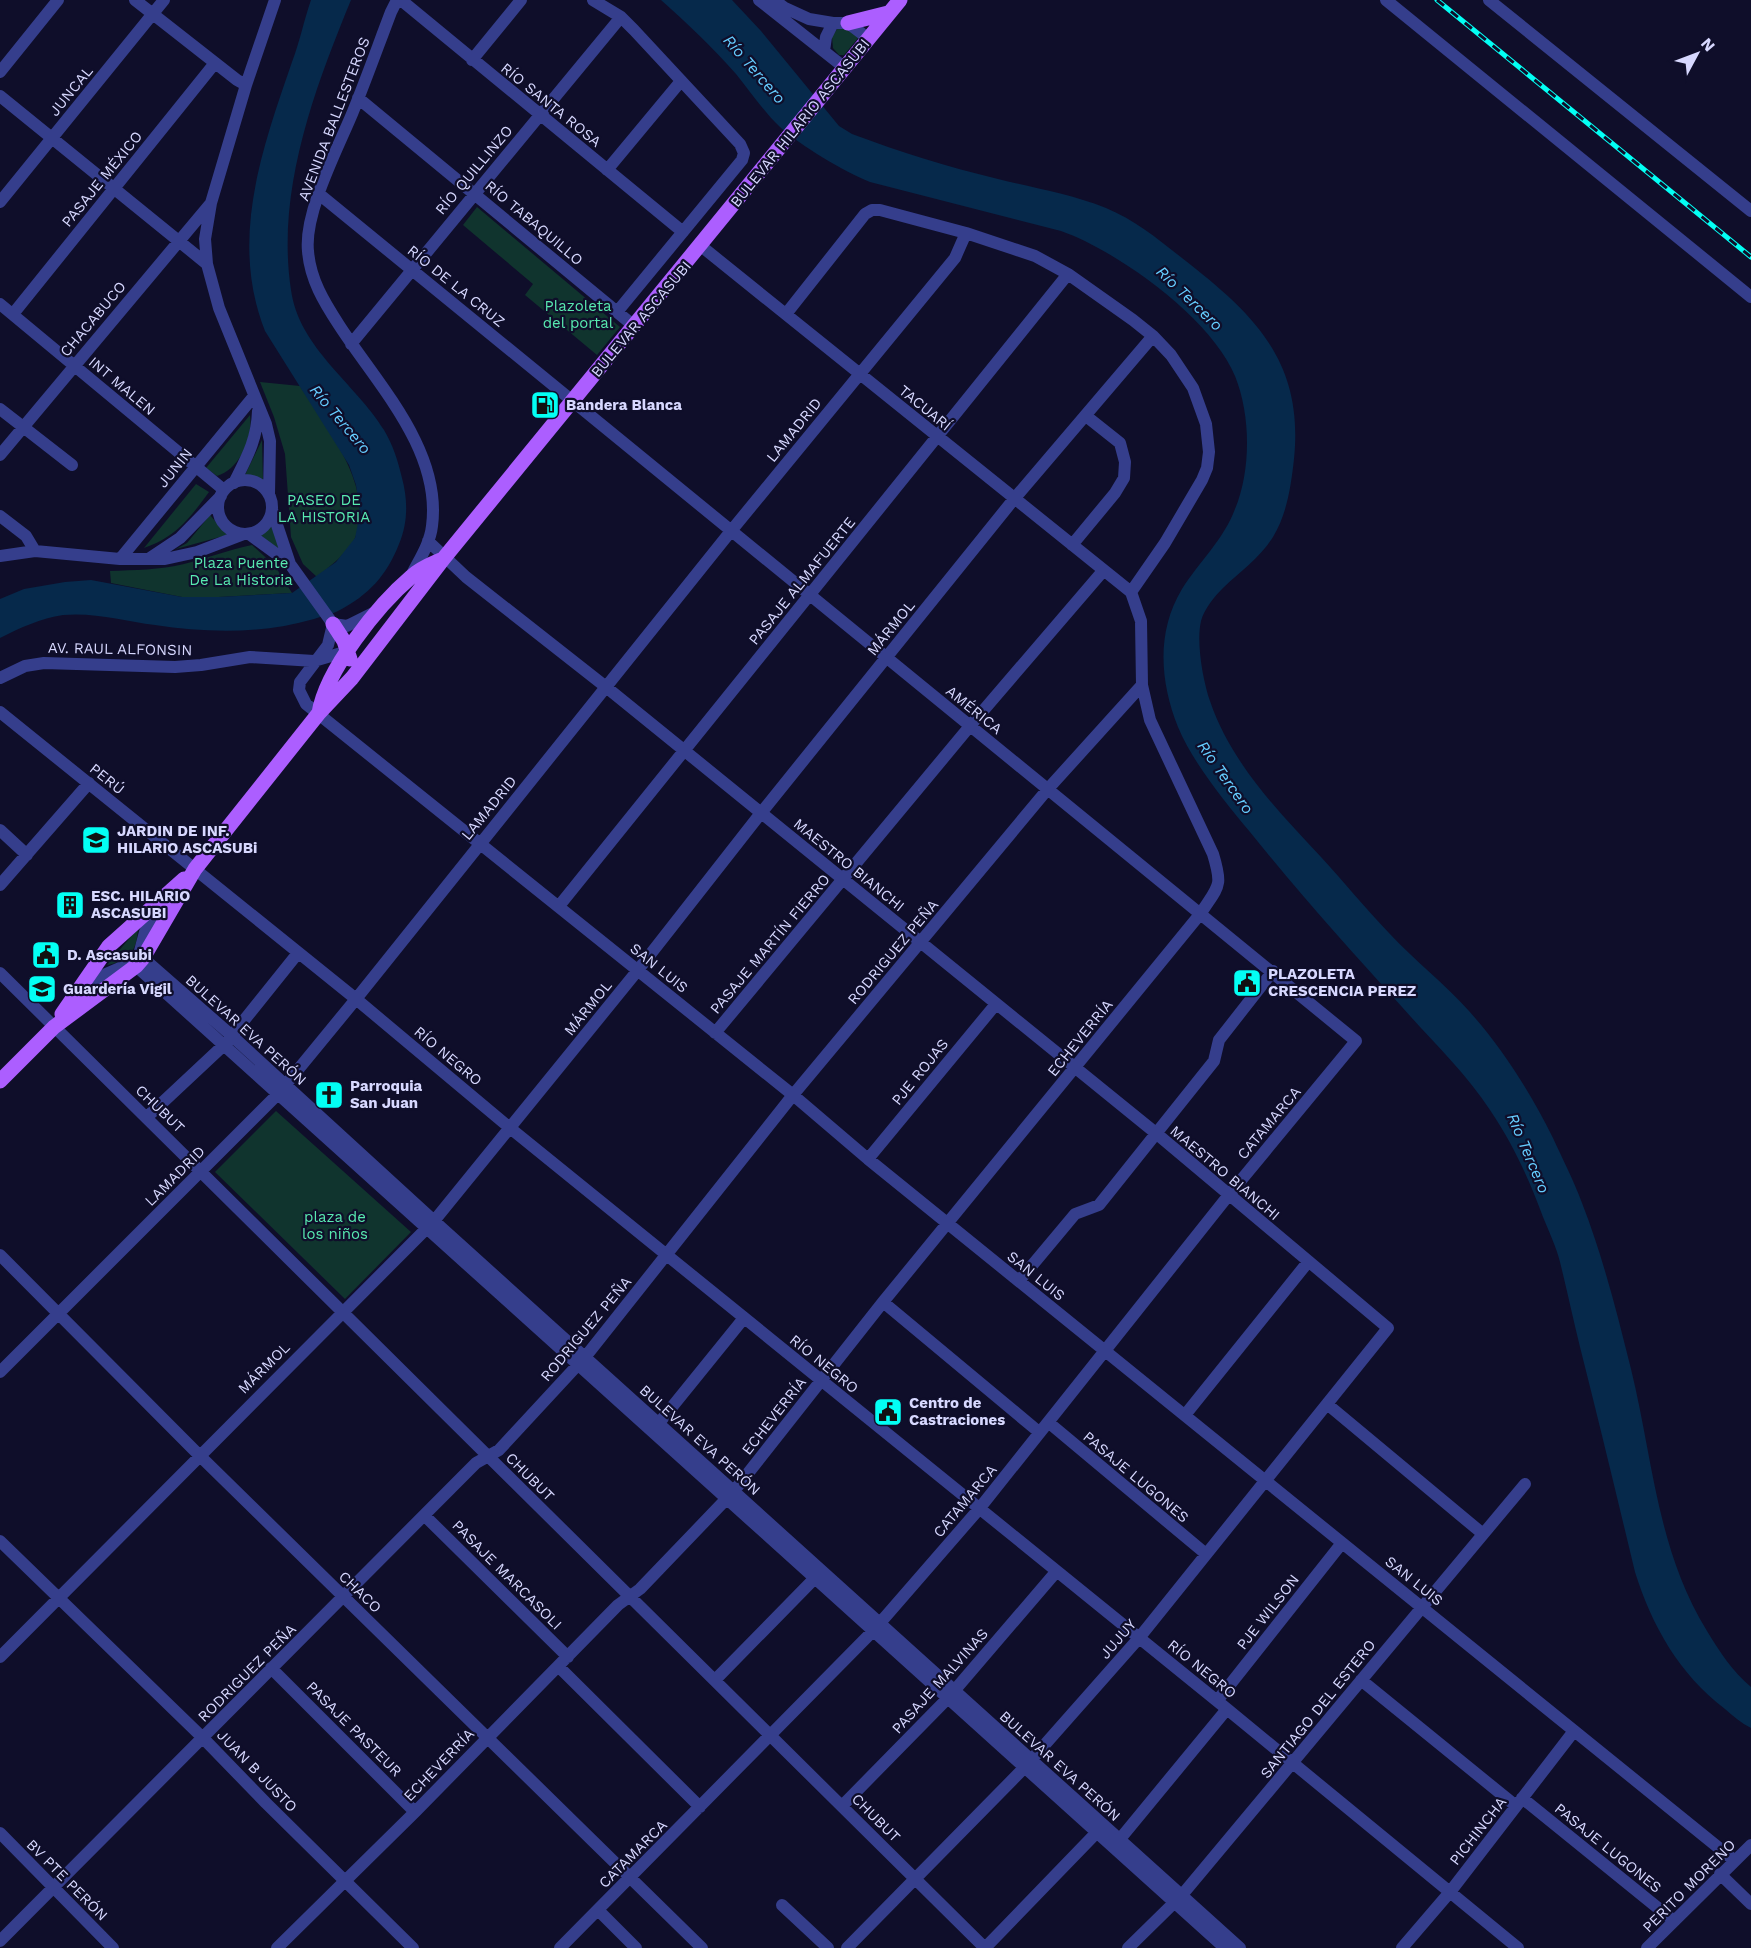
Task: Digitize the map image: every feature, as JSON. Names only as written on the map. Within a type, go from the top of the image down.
[{"type":"main road","name":"BULEVAR HILARIO ASCASUBI","points":[[701,246],[900,0]]},
{"type":"main road","points":[[841,23],[888,14]]},
{"type":"main road","name":"BULEVAR ASCASUBI","points":[[444,558],[701,246]]},
{"type":"main road","points":[[318,713],[326,687],[348,651],[380,609],[411,576],[444,558]]},
{"type":"main road","points":[[0,1082],[54,1027],[139,961],[195,869],[318,713],[335,697],[425,586],[444,558]]},
{"type":"main road","points":[[333,624],[344,641],[351,667],[339,685],[335,697]]},
{"type":"main road","points":[[54,1027],[110,946],[195,869]]},
{"type":"street","points":[[0,72],[58,0]]},
{"type":"street","points":[[135,0],[246,85]]},
{"type":"street","name":"JUNCAL","points":[[0,201],[164,0]]},
{"type":"street","points":[[275,0],[246,85],[211,203],[205,239],[207,264],[219,308],[266,424],[270,441],[269,494],[290,564],[333,624],[347,626],[380,609]]},
{"type":"street","name":"RÍO SANTA ROSA","points":[[399,0],[683,232]]},
{"type":"street","name":"AVENIDA BALLESTEROS","points":[[399,0],[391,12],[319,194],[307,249],[311,272],[323,300],[351,344],[402,414],[417,445],[433,499],[432,526],[428,541],[411,576]]},
{"type":"street","points":[[472,60],[521,0]]},
{"type":"street","points":[[593,0],[621,17],[681,81],[607,170]]},
{"type":"street","points":[[759,0],[845,68]]},
{"type":"street","points":[[774,0],[798,15],[841,23],[869,39]]},
{"type":"street","points":[[1386,0],[1751,297]]},
{"type":"street","points":[[1489,0],[1751,212]]},
{"type":"street","name":"RÍO QUILLINZO","points":[[351,344],[621,17]]},
{"type":"street","points":[[824,51],[826,37],[841,23]]},
{"type":"street","name":"PASAJE MÉXICO","points":[[13,314],[215,63]]},
{"type":"street","name":"BULEVAR HILARIO ASCASUBI","points":[[617,312],[742,160],[744,153],[740,144],[681,81]]},
{"type":"street","points":[[0,96],[207,264]]},
{"type":"street","name":"RÍO TABAQUILLO","points":[[358,98],[634,326]]},
{"type":"street","name":"RÍO DE LA CRUZ","points":[[319,194],[572,402]]},
{"type":"street","name":"CHACABUCO","points":[[0,455],[211,203]]},
{"type":"street","points":[[786,314],[865,214],[872,210],[880,210],[966,233],[1035,256],[1068,274],[1153,336],[1171,355],[1193,388],[1206,424],[1209,452],[1207,468],[1202,480],[1165,543],[1131,592]]},
{"type":"street","name":"LAMADRID","points":[[0,1372],[281,1089],[356,999],[731,531],[955,258],[966,233]]},
{"type":"street","name":"TACUARÍ","points":[[701,246],[1131,592]]},
{"type":"street","name":"PASAJE ALMAFUERTE","points":[[559,906],[1068,274]]},
{"type":"street","name":"INT MALEN","points":[[0,304],[226,490]]},
{"type":"street","name":"MÁRMOL","points":[[0,1658],[430,1224],[638,970],[761,813],[1014,499],[1153,336]]},
{"type":"street","points":[[256,402],[257,430],[254,442],[226,490],[219,512],[222,520],[235,532],[246,534],[290,564]]},
{"type":"street","name":"JUNIN","points":[[120,560],[196,467],[256,402]]},
{"type":"street","name":"AMÉRICA","points":[[572,402],[1356,1041]]},
{"type":"street","points":[[0,409],[72,465]]},
{"type":"street","points":[[1072,545],[1115,493],[1124,478],[1124,452],[1120,443],[1086,416]]},
{"type":"street","points":[[149,559],[180,538],[226,490],[250,480],[264,487],[269,494]]},
{"type":"street","points":[[0,556],[35,551],[120,560],[165,559],[188,555],[257,531],[264,526],[272,510]]},
{"type":"street","points":[[0,516],[26,536],[35,551]]},
{"type":"street","name":"MAESTRO BIANCHI","points":[[428,541],[444,558],[1156,1134],[1388,1328]]},
{"type":"street","name":"PASAJE MARTÍN FIERRO","points":[[715,1033],[970,726],[1103,571]]},
{"type":"street","name":"ECHEVERRÍA","points":[[277,1948],[415,1812],[618,1605],[630,1597],[731,1495],[883,1302],[1201,913],[1219,884],[1219,874],[1213,854],[1150,720],[1142,685],[1141,621],[1131,592]]},
{"type":"street","points":[[314,661],[328,645],[333,624]]},
{"type":"street","name":"AV. RAUL ALFONSIN","points":[[0,678],[25,666],[44,663],[175,667],[250,657],[314,661],[348,651]]},
{"type":"street","name":"SAN LUIS","points":[[314,661],[303,676],[299,690],[306,704],[793,1095],[1018,1281],[1735,1861]]},
{"type":"street","name":"RODRIGUEZ PEÑA","points":[[0,1941],[476,1463],[499,1450],[583,1361],[793,1095],[1047,790],[1142,685]]},
{"type":"street","name":"PERÚ","points":[[0,712],[195,869]]},
{"type":"street","points":[[0,885],[89,783]]},
{"type":"street","points":[[0,830],[27,855]]},
{"type":"street","name":"RÍO NEGRO","points":[[195,869],[1518,1948]]},
{"type":"street","points":[[79,991],[106,974],[139,961],[145,932],[161,899]]},
{"type":"street","points":[[147,1117],[228,1039],[298,952]]},
{"type":"street","name":"BULEVAR EVA PERÓN","points":[[139,961],[1178,1899],[1240,1948]]},
{"type":"street","points":[[1018,1281],[1076,1214],[1099,1205],[1214,1061],[1219,1040],[1272,971]]},
{"type":"street","name":"CHUBUT","points":[[0,973],[986,1948]]},
{"type":"street","name":"PJE ROJAS","points":[[868,1159],[996,1004]]},
{"type":"street","name":"CATAMARCA","points":[[560,1948],[877,1627],[979,1509],[1228,1196],[1356,1041]]},
{"type":"street","name":"CHACO","points":[[0,1255],[199,1455],[702,1948]]},
{"type":"street","points":[[1185,1416],[1308,1262]]},
{"type":"street","name":"PASAJE LUGONES","points":[[883,1302],[1206,1554]]},
{"type":"street","points":[[659,1423],[744,1318]]},
{"type":"street","name":"JUJUY","points":[[847,1948],[1028,1763],[1139,1638],[1388,1328]]},
{"type":"street","name":"BULEVAR EVA PERÓN","points":[[583,1361],[659,1423],[815,1578],[877,1627]]},
{"type":"street","points":[[1327,1404],[1484,1534]]},
{"type":"street","name":"SANTIAGO DEL ESTERO","points":[[1128,1948],[1178,1899],[1525,1484]]},
{"type":"street","name":"PASAJE MARCASOLI","points":[[425,1516],[568,1657]]},
{"type":"street","name":"JUAN B JUSTO","points":[[0,1541],[203,1738],[413,1948]]},
{"type":"street","name":"PJE WILSON","points":[[1217,1701],[1342,1543]]},
{"type":"street","name":"PASAJE MALVINAS","points":[[842,1806],[951,1694],[1056,1572]]},
{"type":"street","points":[[715,1680],[815,1578]]},
{"type":"street","points":[[558,1666],[700,1808]]},
{"type":"street","name":"PASAJE PASTEUR","points":[[271,1668],[415,1812]]},
{"type":"street","name":"PASAJE LUGONES","points":[[1361,1680],[1674,1921]]},
{"type":"street","points":[[1120,1839],[1227,1709]]},
{"type":"street","name":"PICHINCHA","points":[[1402,1948],[1450,1892],[1575,1731]]},
{"type":"street","points":[[986,1948],[1100,1828]]},
{"type":"street","name":"BULEVAR EVA PERÓN","points":[[1100,1828],[1120,1839],[1225,1948]]},
{"type":"street","name":"BV PTE PERÓN","points":[[0,1833],[113,1948]]},
{"type":"street","name":"PERITO MORENO","points":[[1647,1948],[1751,1845]]},
{"type":"street","points":[[1720,1874],[1751,1904]]},
{"type":"street","points":[[782,1905],[828,1948]]},
{"type":"street","points":[[598,1910],[636,1948]]},
{"type":"green space","points":[[846,27],[859,37],[844,55],[839,55],[833,48],[832,37],[837,29]]},
{"type":"green space","name":"Plazoleta del portal","points":[[477,207],[620,327],[597,355],[525,295],[533,284],[463,225]]},
{"type":"green space","name":"PASEO DE LA HISTORIA","points":[[260,382],[300,386],[334,438],[353,478],[359,499],[360,519],[355,538],[344,554],[317,577],[303,564],[291,537],[285,454]]},
{"type":"green space","points":[[250,415],[249,433],[243,452],[232,467],[217,476],[206,468]]},
{"type":"green space","points":[[262,440],[263,481],[245,475]]},
{"type":"green space","points":[[196,484],[209,492],[195,510],[174,532],[144,548]]},
{"type":"green space","points":[[210,515],[227,535],[176,549],[187,543]]},
{"type":"green space","points":[[271,523],[281,551],[259,534]]},
{"type":"green space","name":"Plaza Puente De La Historia","points":[[252,545],[275,566],[292,593],[182,597],[111,583],[110,571],[175,566]]},
{"type":"green space","points":[[138,928],[136,942],[131,953],[121,961],[107,965]]},
{"type":"green space","name":"plaza de los niños","points":[[276,1111],[411,1232],[345,1299],[215,1172]]},
{"type":"water","name":"Río Tercero","points":[[311,0],[351,0],[312,105],[294,178],[289,216],[288,253],[291,290],[296,311],[316,347],[372,413],[393,447],[406,503],[404,528],[394,555],[376,583],[349,605],[335,612],[295,624],[255,630],[215,631],[175,628],[75,614],[55,616],[39,621],[0,638],[0,599],[24,589],[91,580],[182,597],[292,593],[336,562],[355,538],[360,513],[356,485],[349,465],[265,331],[255,297],[250,263],[250,229],[261,161]]},
{"type":"water","name":"Río Tercero","points":[[661,0],[732,0],[761,31],[839,126],[852,134],[942,164],[1079,199],[1127,218],[1155,237],[1231,299],[1252,320],[1269,343],[1282,367],[1291,394],[1295,425],[1294,459],[1288,500],[1278,528],[1268,545],[1223,588],[1202,616],[1200,650],[1210,701],[1230,745],[1257,785],[1380,924],[1460,1001],[1481,1025],[1515,1072],[1553,1138],[1579,1195],[1603,1264],[1639,1403],[1658,1503],[1677,1569],[1690,1600],[1721,1654],[1751,1687],[1751,1728],[1740,1722],[1709,1695],[1681,1665],[1659,1630],[1642,1592],[1635,1572],[1558,1256],[1526,1175],[1506,1136],[1490,1110],[1459,1070],[1324,921],[1230,808],[1201,768],[1178,727],[1164,675],[1168,622],[1182,589],[1230,520],[1244,477],[1247,443],[1244,408],[1235,376],[1223,354],[1185,310],[1161,290],[1109,254],[1084,241],[1061,231],[870,182],[811,150],[774,121],[727,64]]},
{"type":"railway","points":[[1437,0],[1751,257]]},
{"type":"place","name":"Bandera Blanca","points":[[545,405]]},
{"type":"place","name":"JARDIN DE INF. HILARIO ASCASUBi","points":[[96,840]]},
{"type":"place","name":"ESC. HILARIO ASCASUBI","points":[[70,905]]},
{"type":"place","name":"D. Ascasubi","points":[[46,955]]},
{"type":"place","name":"PLAZOLETA CRESCENCIA PEREZ","points":[[1247,983]]},
{"type":"place","name":"Guardería Vigil","points":[[42,989]]},
{"type":"place","name":"Parroquia San Juan","points":[[329,1095]]},
{"type":"place","name":"Centro de Castraciones","points":[[888,1412]]}]
